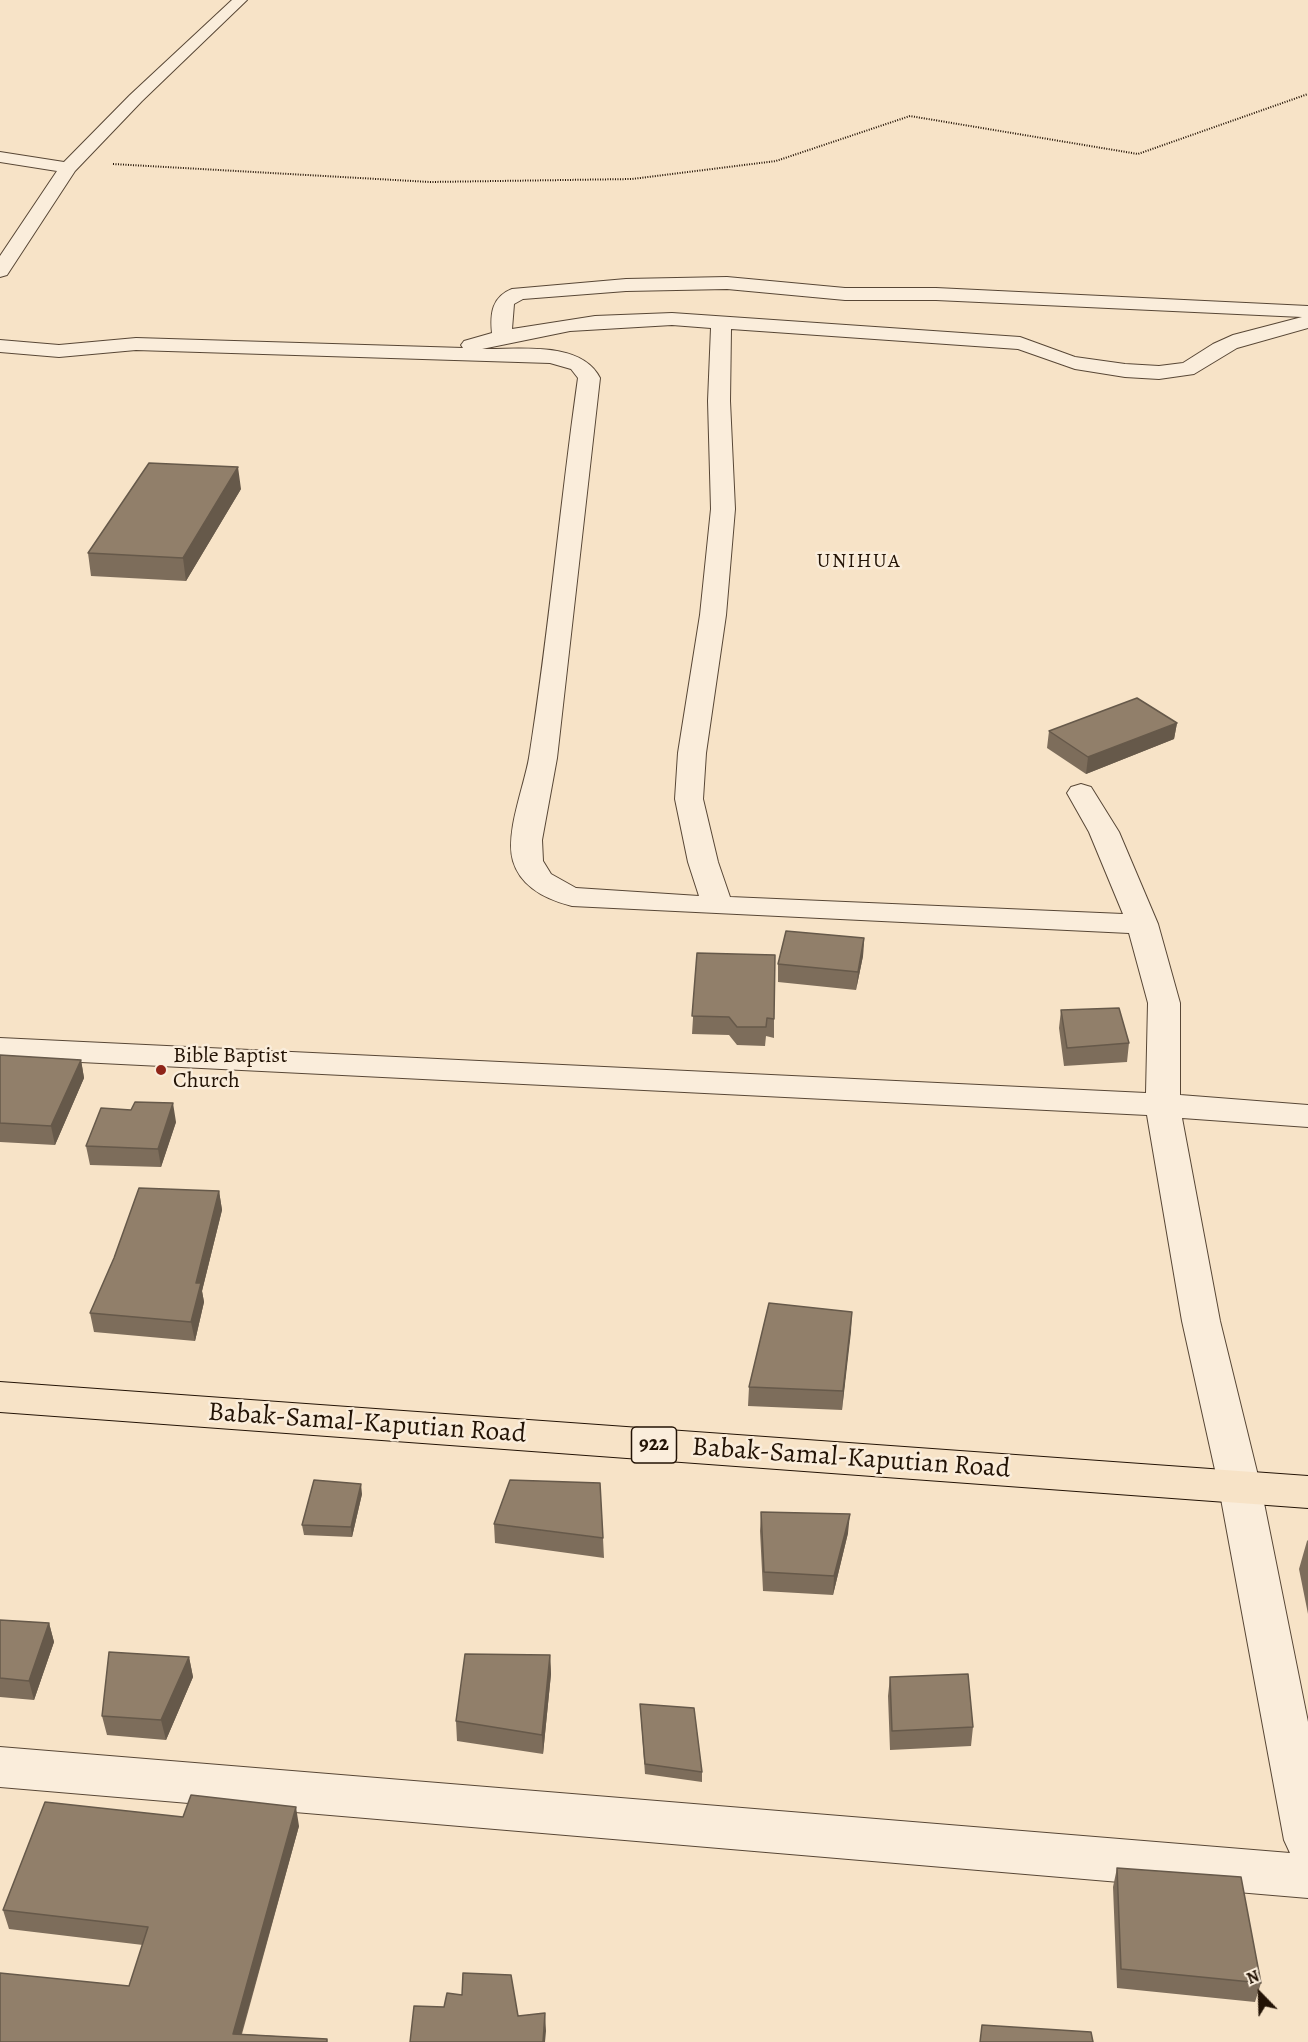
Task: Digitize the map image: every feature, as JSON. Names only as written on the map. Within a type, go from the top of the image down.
[{"type":"main road","name":"Babak-Samal-Kaputian Road","points":[[0,1396],[1308,1492]]},
{"type":"street","points":[[0,271],[25,237],[70,165],[240,0]]},
{"type":"street","points":[[0,157],[70,165]]},
{"type":"street","points":[[0,237],[25,237]]},
{"type":"street","points":[[503,336],[501,309],[508,296],[519,293],[668,284],[727,284],[845,294],[936,294],[1269,312],[1308,311]]},
{"type":"street","points":[[434,354],[561,324],[672,319],[721,325],[1020,343],[1063,360],[1089,366],[1165,372],[1198,365],[1204,358],[1233,342],[1308,322]]},
{"type":"street","points":[[718,906],[703,862],[689,799],[692,753],[713,615],[723,509],[719,400],[721,325]]},
{"type":"street","points":[[0,346],[59,351],[136,344],[549,357],[579,365],[586,370],[589,378],[574,480],[558,645],[542,763],[526,848],[528,862],[538,879],[551,890],[572,897],[718,906],[1142,924]]},
{"type":"street","points":[[1081,793],[1104,832],[1142,924],[1164,1003],[1162,1105],[1201,1321],[1240,1488],[1308,1840]]},
{"type":"street","points":[[0,1048],[1162,1105],[1308,1116]]},
{"type":"street","points":[[0,1767],[1308,1876]]},
{"type":"path","points":[[70,165],[430,182],[632,179],[776,161],[910,116],[1138,154],[1308,94]]},
{"type":"building","points":[[149,463],[238,467],[183,558],[88,553]]},
{"type":"building","points":[[1137,698],[1177,723],[1088,757],[1049,731]]},
{"type":"building","points":[[786,931],[864,938],[858,972],[778,964]]},
{"type":"building","points":[[697,953],[775,955],[774,1019],[767,1018],[766,1027],[737,1027],[729,1017],[692,1016]]},
{"type":"building","points":[[1119,1008],[1129,1043],[1067,1048],[1061,1010]]},
{"type":"building","points":[[0,1055],[81,1060],[51,1126],[0,1123]]},
{"type":"building","points":[[135,1102],[173,1103],[158,1149],[86,1146],[101,1108],[131,1110]]},
{"type":"building","points":[[139,1188],[219,1191],[196,1283],[201,1283],[191,1322],[90,1313],[114,1258]]},
{"type":"building","points":[[769,1303],[852,1312],[843,1391],[749,1387]]},
{"type":"building","points":[[314,1480],[361,1484],[351,1527],[302,1525]]},
{"type":"building","points":[[510,1480],[600,1483],[603,1538],[494,1524]]},
{"type":"building","points":[[761,1512],[850,1514],[834,1576],[764,1572]]},
{"type":"building","points":[[0,1620],[49,1623],[29,1681],[0,1678]]},
{"type":"building","points":[[109,1652],[189,1657],[161,1720],[102,1716]]},
{"type":"building","points":[[465,1654],[550,1655],[542,1735],[456,1721]]},
{"type":"building","points":[[968,1674],[973,1727],[892,1731],[890,1677]]},
{"type":"building","points":[[640,1704],[694,1708],[702,1772],[645,1764]]},
{"type":"building","points":[[191,1795],[296,1807],[233,2034],[327,2039],[327,2042],[0,2042],[0,1973],[129,1986],[148,1927],[3,1910],[45,1802],[183,1817]]},
{"type":"building","points":[[1117,1868],[1241,1877],[1261,1983],[1121,1969]]},
{"type":"building","points":[[463,1973],[511,1975],[518,2016],[545,2013],[543,2042],[410,2042],[414,2006],[444,2007],[447,1993],[462,1995]]},
{"type":"building","points":[[982,2025],[1091,2032],[1093,2042],[980,2042]]},
{"type":"place","name":"Bible Baptist Church","points":[[161,1070]]},
{"type":"district","name":"UNIHUA","points":[[859,562]]}]
